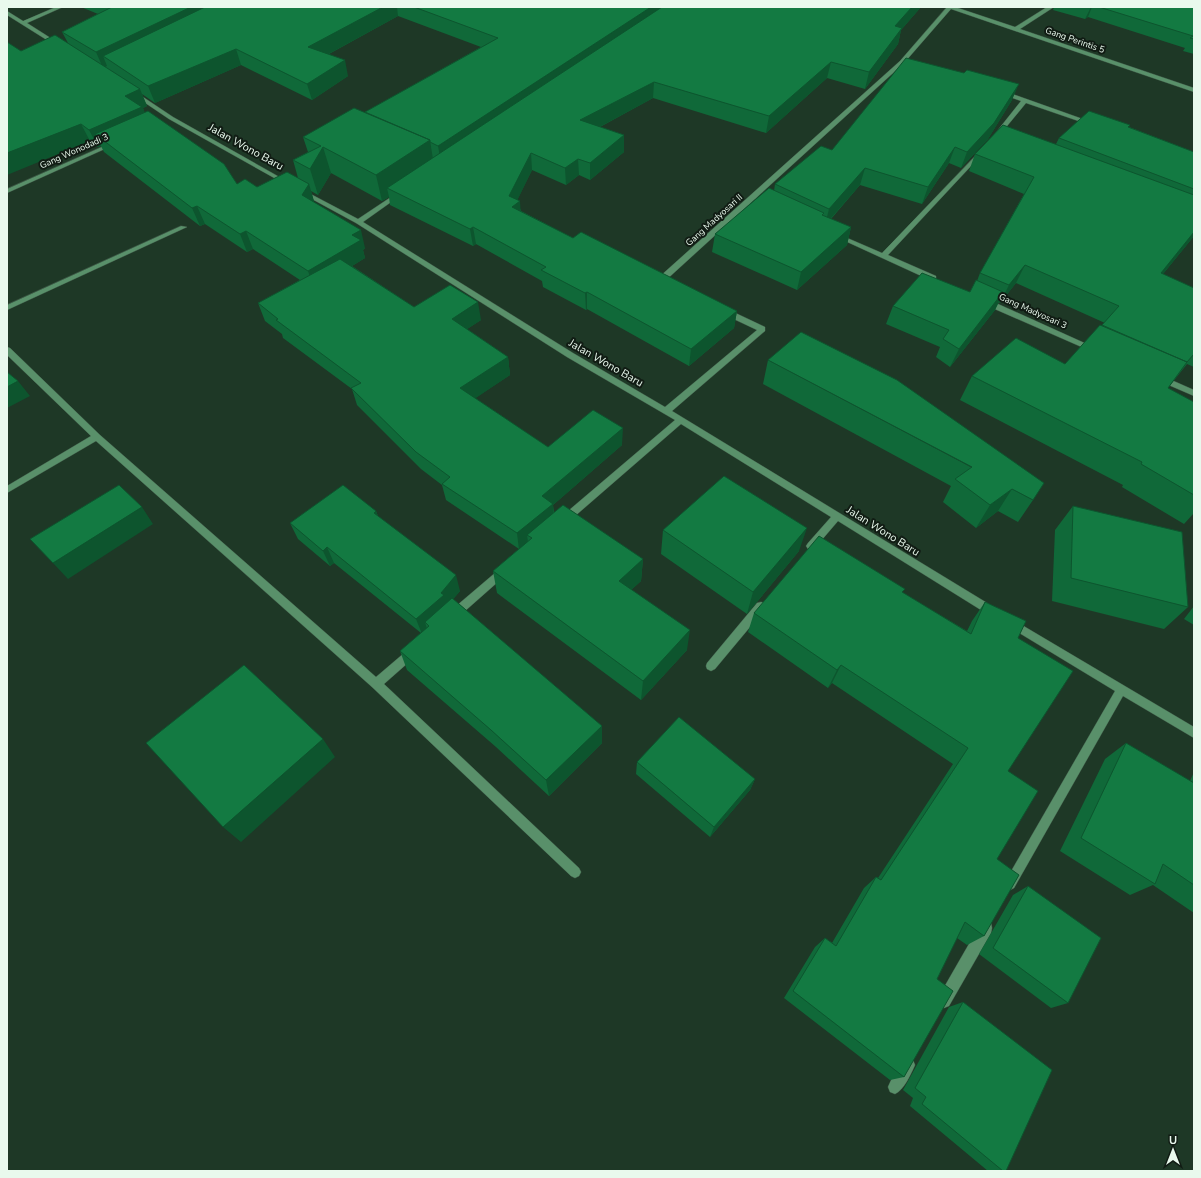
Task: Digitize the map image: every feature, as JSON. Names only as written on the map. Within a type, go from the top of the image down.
[{"type":"street","points":[[22,23],[60,7]]},
{"type":"street","name":"Gang Perintis 5","points":[[950,7],[1194,90]]},
{"type":"street","name":"Gang Madyosari II","points":[[673,288],[660,281],[758,199],[850,107],[902,62],[950,7]]},
{"type":"street","points":[[1016,29],[1051,7]]},
{"type":"street","points":[[7,13],[69,51]]},
{"type":"street","points":[[902,62],[909,64]]},
{"type":"street","name":"Jalan Wono Baru","points":[[127,89],[167,120],[358,222],[570,355],[681,420],[1121,690],[1194,733]]},
{"type":"street","points":[[996,91],[1099,126]]},
{"type":"street","points":[[883,256],[995,137],[1025,100]]},
{"type":"street","points":[[995,137],[1003,140]]},
{"type":"street","name":"Gang Wonodadi 3","points":[[7,191],[121,140]]},
{"type":"street","points":[[358,222],[402,192]]},
{"type":"street","points":[[7,308],[183,227]]},
{"type":"street","points":[[826,230],[941,282]]},
{"type":"street","name":"Gang Madyosari 3","points":[[977,298],[1107,355]]},
{"type":"street","points":[[666,411],[762,329],[714,307]]},
{"type":"street","points":[[7,350],[97,437],[376,684],[575,872]]},
{"type":"street","points":[[1151,374],[1194,393]]},
{"type":"street","points":[[555,527],[681,420]]},
{"type":"street","points":[[7,490],[97,437]]},
{"type":"street","points":[[807,552],[837,516]]},
{"type":"street","points":[[443,624],[513,563]]},
{"type":"street","points":[[711,666],[766,600]]},
{"type":"street","points":[[376,684],[421,644]]},
{"type":"street","points":[[1004,895],[1121,690]]},
{"type":"street","points":[[938,1012],[992,916]]},
{"type":"street","points":[[895,1087],[915,1053]]},
{"type":"building","points":[[112,7],[191,7],[96,52],[62,32]]},
{"type":"building","points":[[205,7],[383,7],[308,47],[345,60],[307,84],[236,49],[148,86],[103,56]]},
{"type":"building","points":[[414,7],[651,7],[438,146],[430,142],[430,140],[365,112],[498,38]]},
{"type":"building","points":[[662,7],[912,7],[895,26],[902,28],[869,72],[831,62],[769,116],[654,82],[580,120],[624,135],[590,163],[578,159],[565,168],[531,153],[509,196],[520,201],[512,207],[573,238],[581,232],[737,311],[691,349],[587,292],[585,293],[541,270],[546,267],[473,227],[470,229],[387,188]]},
{"type":"building","points":[[1099,7],[1194,7],[1194,39],[1190,38],[1193,36]]},
{"type":"building","points":[[55,35],[140,89],[125,96],[142,107],[89,130],[81,124],[7,153],[7,42],[21,51]]},
{"type":"building","points":[[906,58],[964,73],[967,70],[1019,84],[994,123],[967,152],[955,147],[928,187],[865,168],[829,209],[775,184],[821,146],[832,150]]},
{"type":"building","points":[[354,108],[430,140],[376,175],[323,147],[310,169],[293,160],[321,146],[303,137]]},
{"type":"building","points":[[148,111],[224,164],[237,184],[245,179],[257,187],[287,172],[309,184],[302,195],[361,230],[352,235],[361,240],[308,271],[246,231],[240,234],[197,206],[192,208],[95,134]]},
{"type":"building","points":[[1089,111],[1130,125],[1128,127],[1194,152],[1194,189],[1059,138]]},
{"type":"building","points":[[1003,125],[1194,195],[1194,232],[1161,273],[1194,288],[1194,354],[1187,362],[1102,325],[1119,306],[1025,265],[1009,285],[980,273],[1034,177],[975,154]]},
{"type":"building","points":[[769,188],[824,213],[822,215],[851,227],[801,272],[715,234]]},
{"type":"building","points":[[340,259],[414,307],[450,285],[478,302],[452,319],[508,357],[460,388],[548,447],[593,410],[623,428],[542,496],[553,504],[517,533],[442,484],[450,477],[416,452],[351,388],[361,383],[276,320],[278,319],[258,303]]},
{"type":"building","points":[[922,273],[970,292],[976,280],[1003,292],[959,349],[943,339],[949,330],[893,306]]},
{"type":"building","points":[[1100,325],[1187,362],[1168,388],[1194,402],[1194,495],[1141,464],[1142,462],[972,376],[1016,338],[1065,364]]},
{"type":"building","points":[[801,332],[897,380],[1044,483],[1033,500],[1012,489],[990,505],[955,479],[972,467],[768,360]]},
{"type":"building","points":[[7,372],[18,381],[7,387]]},
{"type":"building","points":[[724,476],[807,528],[753,592],[663,530]]},
{"type":"building","points":[[119,485],[142,507],[53,563],[30,539]]},
{"type":"building","points":[[343,485],[376,511],[374,513],[456,575],[441,593],[444,595],[416,619],[327,547],[323,551],[290,523]]},
{"type":"building","points":[[563,505],[643,559],[619,581],[690,630],[643,681],[493,571],[532,538],[527,535]]},
{"type":"building","points":[[1073,506],[1182,532],[1188,607],[1071,578]]},
{"type":"building","points":[[819,536],[905,589],[902,592],[971,634],[985,602],[1026,621],[1018,638],[1073,671],[1008,771],[1038,791],[997,859],[1019,875],[984,936],[965,922],[937,979],[953,991],[904,1077],[793,991],[825,938],[836,946],[876,877],[881,880],[968,748],[841,665],[837,670],[754,613]]},
{"type":"building","points":[[452,598],[602,726],[546,780],[400,651],[429,626],[425,622]]},
{"type":"building","points":[[244,665],[323,739],[223,827],[146,743]]},
{"type":"building","points":[[679,717],[755,779],[714,827],[637,762]]},
{"type":"building","points":[[1126,743],[1194,783],[1194,885],[1163,864],[1155,884],[1081,838]]},
{"type":"building","points":[[1028,886],[1101,938],[1068,1003],[993,948]]},
{"type":"building","points":[[963,1002],[1052,1070],[1006,1171],[1003,1171],[922,1104],[926,1097],[915,1088]]}]
